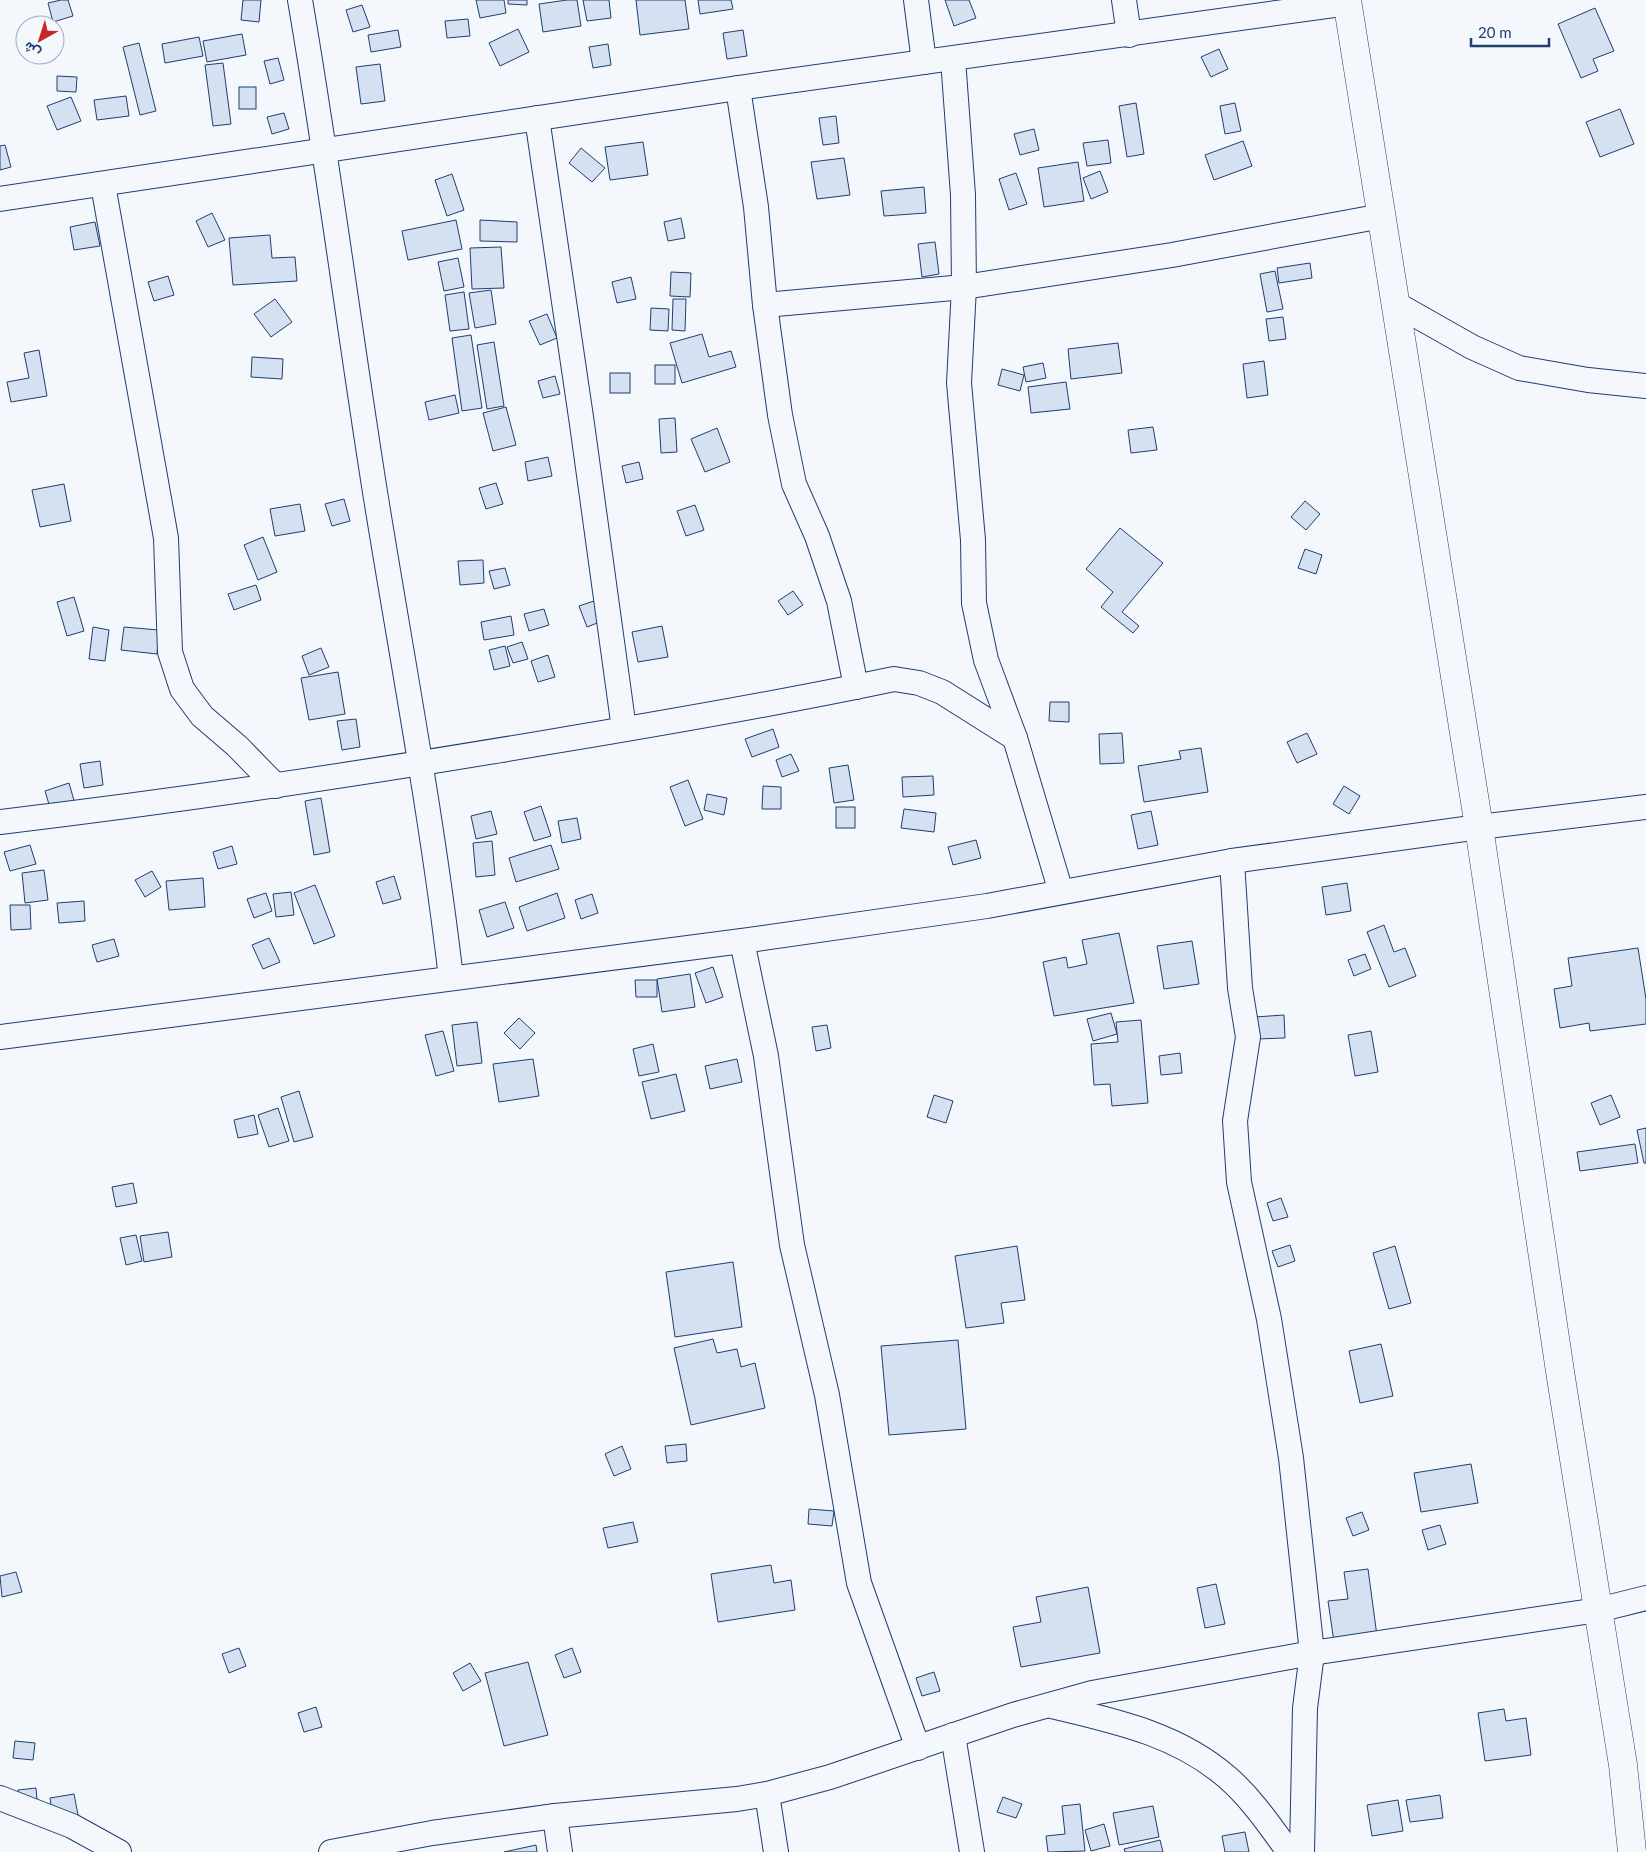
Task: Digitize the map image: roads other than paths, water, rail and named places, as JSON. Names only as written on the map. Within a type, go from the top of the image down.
[{"type":"street","points":[[300,0],[326,150],[375,491],[438,864],[451,978]]},
{"type":"street","points":[[916,0],[924,62]]},
{"type":"street","points":[[1124,0],[1129,35]]},
{"type":"street","points":[[0,199],[738,88],[1129,35],[1348,1],[1480,826],[1623,1765],[1632,1852]]},
{"type":"street","points":[[953,59],[963,195],[964,287],[959,383],[973,540],[974,603],[986,660],[1016,738],[1061,892]]},
{"type":"street","points":[[738,88],[756,207],[765,305],[780,415],[794,484],[817,536],[839,601],[856,687]]},
{"type":"street","points":[[537,118],[624,729]]},
{"type":"street","points":[[103,185],[166,538],[170,652],[182,689],[202,716],[238,746],[276,786]]},
{"type":"street","points":[[765,305],[964,287],[1172,255],[1382,216]]},
{"type":"street","points":[[1396,304],[1472,347],[1519,368],[1588,380],[1646,386]]},
{"type":"street","points":[[0,822],[170,802],[422,763],[624,729],[894,679],[919,682],[942,692],[1016,738]]},
{"type":"street","points":[[0,1037],[742,942],[987,906],[1232,861],[1480,826],[1646,808]]},
{"type":"street","points":[[1232,861],[1240,988],[1248,1037],[1235,1121],[1239,1182],[1269,1319],[1290,1449],[1312,1653],[1305,1708],[1302,1852]]},
{"type":"street","points":[[742,942],[766,1056],[792,1245],[828,1404],[859,1583],[918,1748]]},
{"type":"street","points":[[343,1851],[432,1833],[555,1816],[738,1799],[767,1794],[830,1778],[954,1736],[1092,1693],[1312,1653],[1598,1610],[1646,1598]]},
{"type":"street","points":[[1049,1706],[1130,1724],[1183,1746],[1228,1778],[1259,1811],[1289,1852]]},
{"type":"street","points":[[954,1736],[972,1852]]},
{"type":"street","points":[[767,1794],[776,1852]]},
{"type":"street","points":[[0,1798],[72,1826],[119,1852]]},
{"type":"street","points":[[555,1816],[560,1852]]}]
